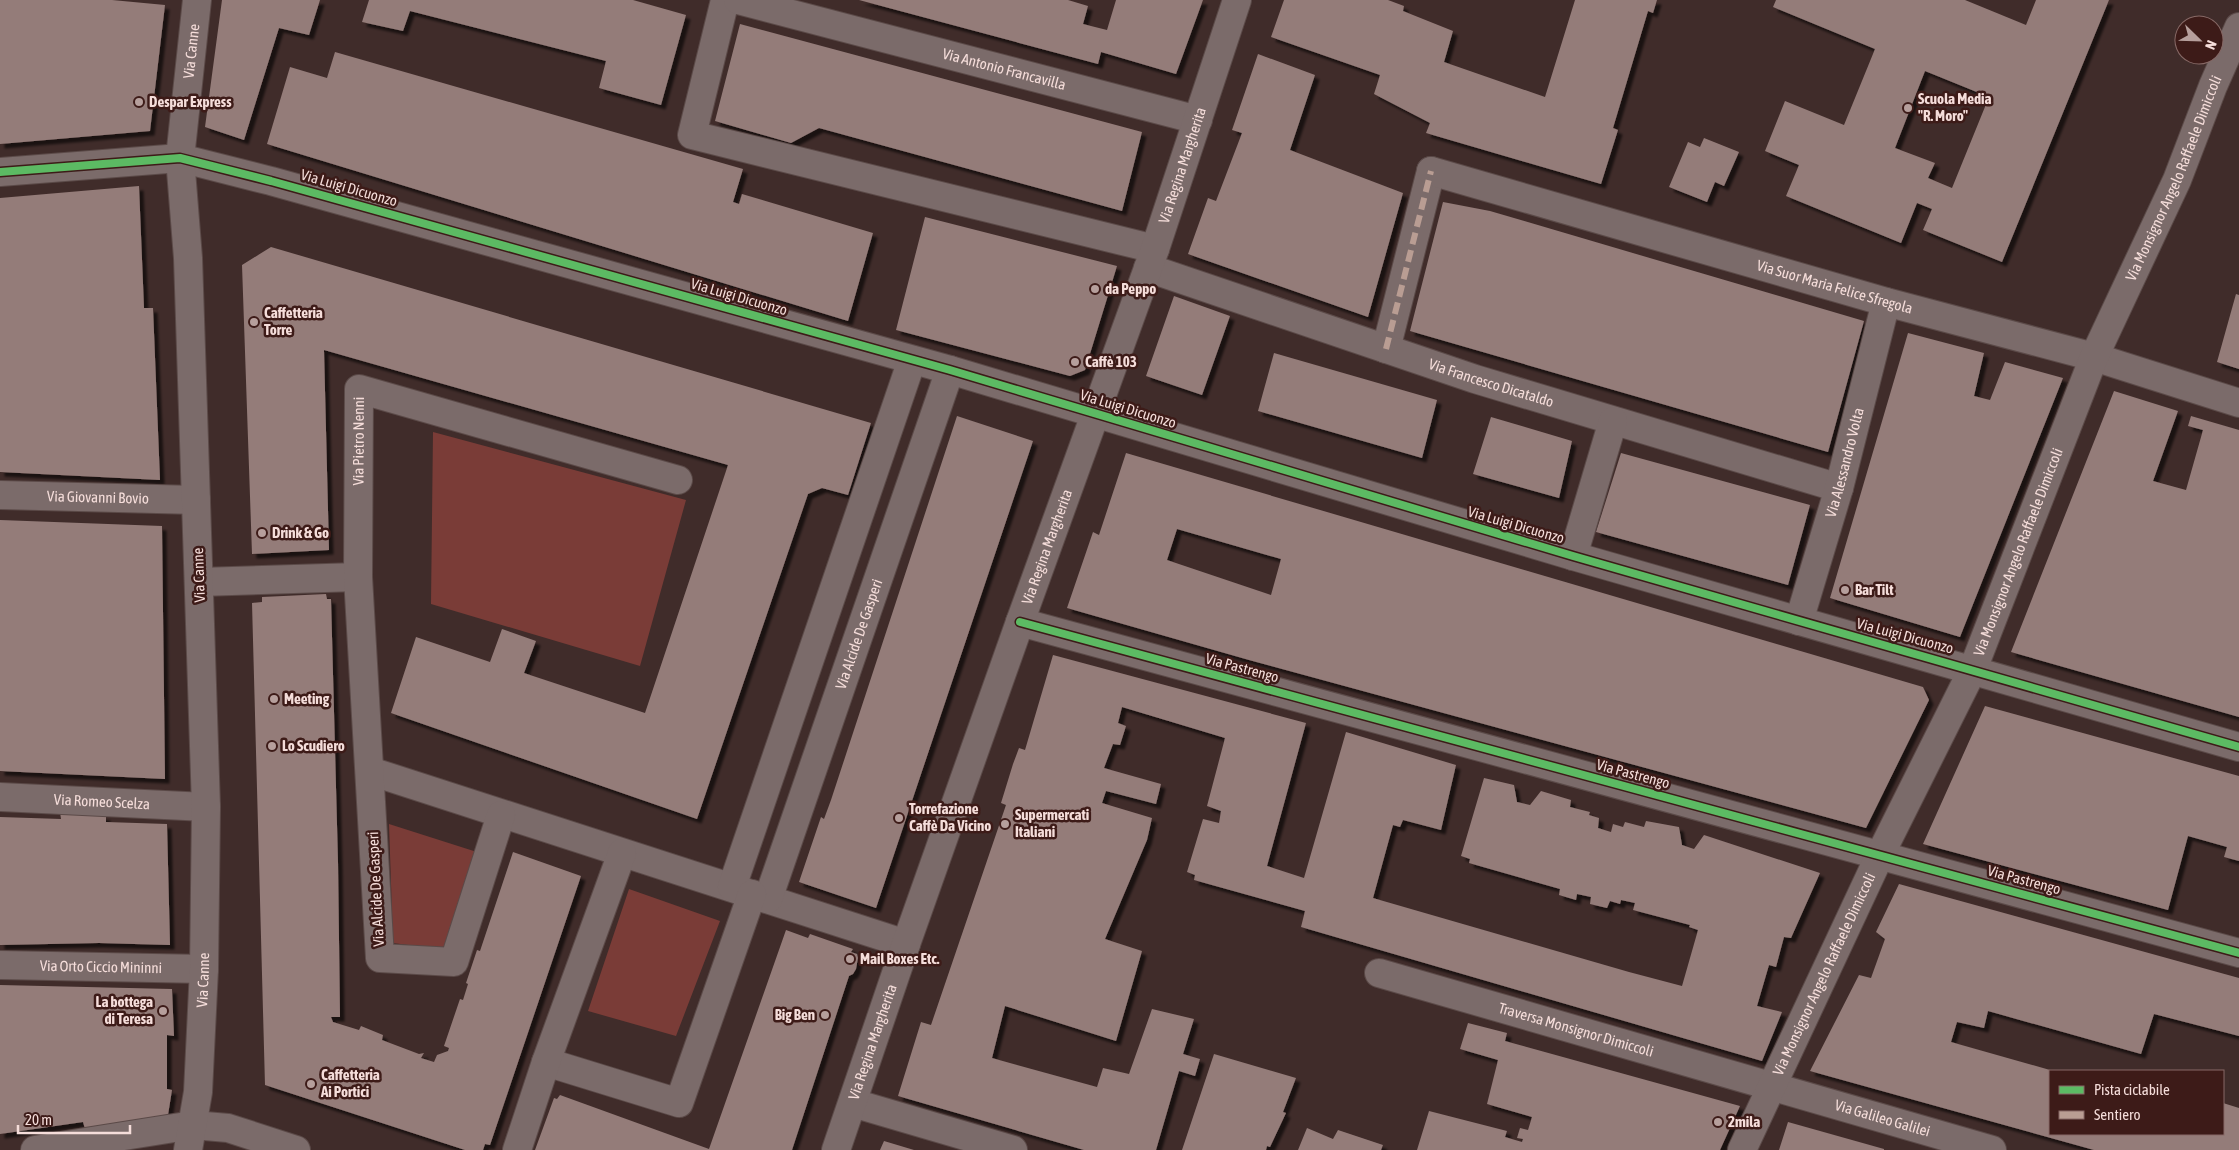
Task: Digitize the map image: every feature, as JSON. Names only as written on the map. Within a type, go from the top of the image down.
[{"type":"street","name":"Via Canne","points":[[191,1138],[198,1092],[204,969],[206,807],[188,258],[180,158],[197,0]]},
{"type":"street","name":"Via Francesco Dicataldo","points":[[725,0],[692,135],[1152,259],[1386,349],[1475,379],[1839,488]]},
{"type":"street","name":"Via Antonio Francavilla","points":[[738,0],[813,9],[1198,120]]},
{"type":"street","name":"Via Regina Margherita","points":[[836,1150],[906,944],[1020,622],[1152,259],[1237,0]]},
{"type":"street","name":"Via Monsignor Angelo Raffaele Dimiccoli","points":[[1742,1150],[1880,855],[1973,669],[2094,357],[2177,180],[2213,86],[2239,28]]},
{"type":"street","name":"Via Luigi Dicuonzo","points":[[0,172],[180,158],[271,180],[950,370],[1573,556],[1799,622],[1973,669],[2239,747]]},
{"type":"street","name":"Via Suor Maria Felice Sfregola","points":[[1386,349],[1432,171],[1886,302],[2094,357],[2239,403]]},
{"type":"street","name":"Via Alessandro Volta","points":[[1799,622],[1839,488],[1886,302]]},
{"type":"street","name":"Via Alcide De Gasperi","points":[[751,893],[912,360]]},
{"type":"street","name":"Via Alcide De Gasperi","points":[[546,1062],[679,1103],[751,893],[950,370]]},
{"type":"street","name":"Via Pietro Nenni","points":[[358,576],[360,389],[678,480]]},
{"type":"street","points":[[1573,556],[1613,421]]},
{"type":"street","name":"Via Giovanni Bovio","points":[[0,495],[196,500]]},
{"type":"street","name":"Via Alcide De Gasperi","points":[[358,576],[380,958],[454,962],[501,815]]},
{"type":"street","points":[[200,582],[358,576]]},
{"type":"street","name":"Via Pastrengo","points":[[1020,622],[2239,953]]},
{"type":"street","points":[[370,771],[501,815],[751,893],[906,944]]},
{"type":"street","name":"Via Romeo Scelza","points":[[0,797],[206,807]]},
{"type":"street","points":[[517,1150],[546,1062],[622,853]]},
{"type":"street","name":"Via Orto Ciccio Mininni","points":[[0,965],[204,969]]},
{"type":"street","name":"Traversa Monsignor Dimiccoli","points":[[1379,973],[1772,1086]]},
{"type":"street","name":"Via Galileo Galilei","points":[[1772,1086],[1992,1150]]},
{"type":"street","points":[[852,1103],[1013,1150]]},
{"type":"street","points":[[35,1150],[191,1138],[228,1128],[296,1150]]},
{"type":"shaded area","points":[[433,432],[686,500],[640,666],[431,604]]},
{"type":"shaded area","points":[[389,824],[480,853],[445,950],[393,943]]},
{"type":"shaded area","points":[[629,889],[720,921],[676,1036],[588,1011]]},
{"type":"building","points":[[0,0],[112,0],[165,5],[150,131],[0,144]]},
{"type":"building","points":[[222,0],[320,0],[309,35],[279,28],[244,140],[205,127]]},
{"type":"building","points":[[369,0],[633,0],[686,15],[661,105],[599,88],[606,61],[410,11],[403,31],[362,22]]},
{"type":"building","points":[[859,0],[1068,0],[1088,6],[1083,24],[1107,30],[1116,0],[1203,0],[1176,74],[1101,52],[1098,64]]},
{"type":"building","points":[[1284,0],[1388,0],[1404,6],[1403,11],[1453,31],[1444,62],[1545,97],[1575,0],[1657,0],[1653,13],[1648,11],[1613,128],[1618,130],[1601,184],[1426,133],[1430,123],[1374,94],[1380,75],[1271,37]]},
{"type":"building","points":[[1776,0],[1965,0],[2026,25],[2036,0],[2109,0],[2002,262],[1923,230],[1932,209],[1917,203],[1901,243],[1786,196],[1799,165],[1765,151],[1785,101],[1844,125],[1875,49],[1773,7]],"holes":[[[1925,71],[1989,97],[1952,188],[1928,178],[1935,163],[1895,148]]]},
{"type":"building","points":[[740,24],[1142,132],[1122,211],[819,128],[791,143],[715,121]]},
{"type":"building","points":[[335,52],[743,169],[733,202],[739,204],[742,194],[873,233],[848,321],[267,144],[290,67],[327,78]]},
{"type":"building","points":[[1258,54],[1315,75],[1290,150],[1403,193],[1368,317],[1188,254],[1208,198],[1216,201],[1242,133],[1232,130]]},
{"type":"building","points":[[1704,138],[1739,152],[1724,186],[1715,182],[1707,202],[1669,187],[1688,142],[1700,147]]},
{"type":"building","points":[[139,186],[144,308],[153,308],[160,480],[0,472],[0,198]]},
{"type":"building","points":[[1443,202],[1490,211],[1864,321],[1828,452],[1410,331]]},
{"type":"building","points":[[925,217],[1117,266],[1085,370],[1070,376],[896,330]]},
{"type":"building","points":[[271,247],[871,423],[848,495],[822,488],[808,494],[697,819],[391,713],[416,637],[490,662],[502,629],[536,641],[524,673],[645,713],[728,465],[324,350],[329,550],[252,554],[242,265]]},
{"type":"building","points":[[2236,294],[2239,295],[2239,369],[2217,362]]},
{"type":"building","points":[[1174,296],[1230,316],[1202,395],[1146,376]]},
{"type":"building","points":[[1908,333],[1984,353],[1974,396],[1990,400],[2005,362],[2063,378],[1960,637],[1830,598]]},
{"type":"building","points":[[1274,353],[1437,400],[1422,458],[1258,411]]},
{"type":"building","points":[[2114,391],[2178,411],[2153,481],[2186,490],[2203,430],[2188,426],[2191,416],[2239,430],[2239,717],[2011,652]]},
{"type":"building","points":[[957,416],[1033,441],[876,908],[799,882],[821,817],[824,819],[831,800]]},
{"type":"building","points":[[1491,417],[1572,441],[1559,498],[1473,474]]},
{"type":"building","points":[[1126,453],[1923,687],[1929,700],[1866,828],[1249,660],[1067,608],[1093,532],[1099,535]],"holes":[[[1177,529],[1281,559],[1271,595],[1167,560]]]},
{"type":"building","points":[[1621,453],[1810,505],[1788,585],[1596,532]]},
{"type":"building","points":[[0,520],[162,526],[165,779],[0,771]]},
{"type":"building","points":[[326,594],[327,599],[331,599],[338,862],[340,1017],[331,1017],[333,1022],[359,1030],[361,1026],[383,1035],[382,1040],[419,1054],[424,1053],[421,1058],[434,1062],[437,1055],[448,1051],[449,1048],[444,1046],[460,999],[463,1000],[468,984],[466,983],[477,950],[480,951],[513,852],[581,876],[490,1145],[485,1144],[483,1150],[465,1150],[265,1085],[252,603],[262,602],[262,597]]},
{"type":"building","points":[[1053,655],[1306,723],[1267,866],[1304,878],[1346,732],[1456,765],[1441,830],[1403,820],[1400,827],[1393,825],[1373,898],[1629,972],[1682,986],[1698,930],[1689,927],[1690,925],[1633,910],[1635,903],[1621,900],[1620,904],[1610,901],[1607,908],[1590,904],[1591,897],[1577,894],[1576,900],[1559,895],[1560,889],[1469,863],[1470,859],[1461,856],[1484,778],[1514,785],[1517,802],[1530,805],[1541,791],[1571,800],[1570,807],[1590,812],[1589,815],[1599,818],[1598,828],[1611,832],[1613,824],[1623,827],[1625,822],[1644,827],[1646,821],[1679,827],[1682,845],[1694,849],[1704,835],[1820,873],[1791,938],[1784,937],[1776,967],[1769,965],[1757,1006],[1782,1012],[1762,1061],[1301,927],[1305,911],[1194,880],[1195,875],[1187,872],[1203,819],[1219,823],[1221,811],[1207,806],[1225,738],[1122,707],[1118,723],[1126,726],[1120,745],[1113,744],[1104,768],[1161,784],[1156,804],[1106,791],[1102,803],[1152,818],[1147,840],[1105,939],[1142,951],[1116,1041],[1005,1006],[992,1058],[1097,1087],[1103,1068],[1129,1074],[1152,1009],[1194,1019],[1183,1054],[1200,1059],[1195,1076],[1179,1071],[1156,1150],[1084,1150],[898,1096],[921,1022],[931,1025],[1006,805],[1001,803],[1013,764],[1019,748],[1025,750]]},
{"type":"building","points":[[1985,706],[2239,776],[2239,861],[2224,857],[2227,847],[2188,836],[2168,910],[1923,844]]},
{"type":"building","points":[[60,812],[106,816],[106,822],[167,824],[170,945],[99,943],[0,945],[0,817],[61,819]]},
{"type":"building","points":[[1899,884],[2239,978],[2239,1036],[2154,1014],[2141,1054],[1988,1011],[1984,1028],[1957,1022],[1951,1042],[2050,1070],[2049,1135],[2224,1135],[2224,1103],[2239,1108],[2239,1150],[2094,1150],[1810,1071],[1859,975],[1871,978],[1885,939],[1876,932]]},
{"type":"building","points":[[786,930],[808,938],[810,934],[853,949],[851,952],[857,954],[858,958],[856,969],[849,976],[792,1150],[535,1150],[554,1098],[557,1099],[560,1095],[709,1149]]},
{"type":"building","points":[[0,985],[172,989],[174,1036],[167,1035],[167,1089],[172,1090],[168,1115],[85,1129],[83,1122],[0,1134]]},
{"type":"building","points":[[1468,1023],[1507,1033],[1505,1041],[1740,1106],[1720,1150],[1417,1150],[1429,1111],[1507,1131],[1505,1137],[1522,1142],[1523,1139],[1517,1138],[1520,1128],[1528,1130],[1532,1117],[1487,1104],[1498,1060],[1460,1049]]},
{"type":"building","points":[[1214,1054],[1296,1078],[1283,1112],[1286,1113],[1270,1147],[1267,1146],[1266,1150],[1182,1150]]},
{"type":"building","points":[[1788,1122],[1884,1149],[1884,1150],[1779,1150]]},
{"type":"building","points":[[1307,1128],[1333,1139],[1338,1130],[1383,1145],[1381,1150],[1298,1150]]},
{"type":"building","points":[[884,1141],[914,1150],[880,1150]]},
{"type":"marked path","points":[[1386,349],[1431,171]]},
{"type":"cycle path","points":[[0,172],[180,158],[271,181],[950,370],[1573,556],[2239,747]]},
{"type":"cycle path","points":[[1020,622],[2239,953]]},
{"type":"place","name":"Despar Express","points":[[139,102]]},
{"type":"place","name":"Scuola Media \"R. Moro\"","points":[[1908,108]]},
{"type":"place","name":"da Peppo","points":[[1095,289]]},
{"type":"place","name":"Caffetteria Torre","points":[[254,322]]},
{"type":"place","name":"Caffè 103","points":[[1075,362]]},
{"type":"place","name":"Drink & Go","points":[[262,533]]},
{"type":"place","name":"Bar Tilt","points":[[1845,590]]},
{"type":"place","name":"Meeting","points":[[274,699]]},
{"type":"place","name":"Lo Scudiero","points":[[272,746]]},
{"type":"place","name":"Torrefazione Caffè Da Vicino","points":[[899,818]]},
{"type":"place","name":"Supermercati Italiani","points":[[1005,824]]},
{"type":"place","name":"Mail Boxes Etc.","points":[[850,959]]},
{"type":"place","name":"La bottega di Teresa","points":[[163,1011]]},
{"type":"place","name":"Big Ben","points":[[825,1015]]},
{"type":"place","name":"Caffetteria Ai Portici","points":[[311,1084]]},
{"type":"place","name":"2mila","points":[[1718,1122]]}]
